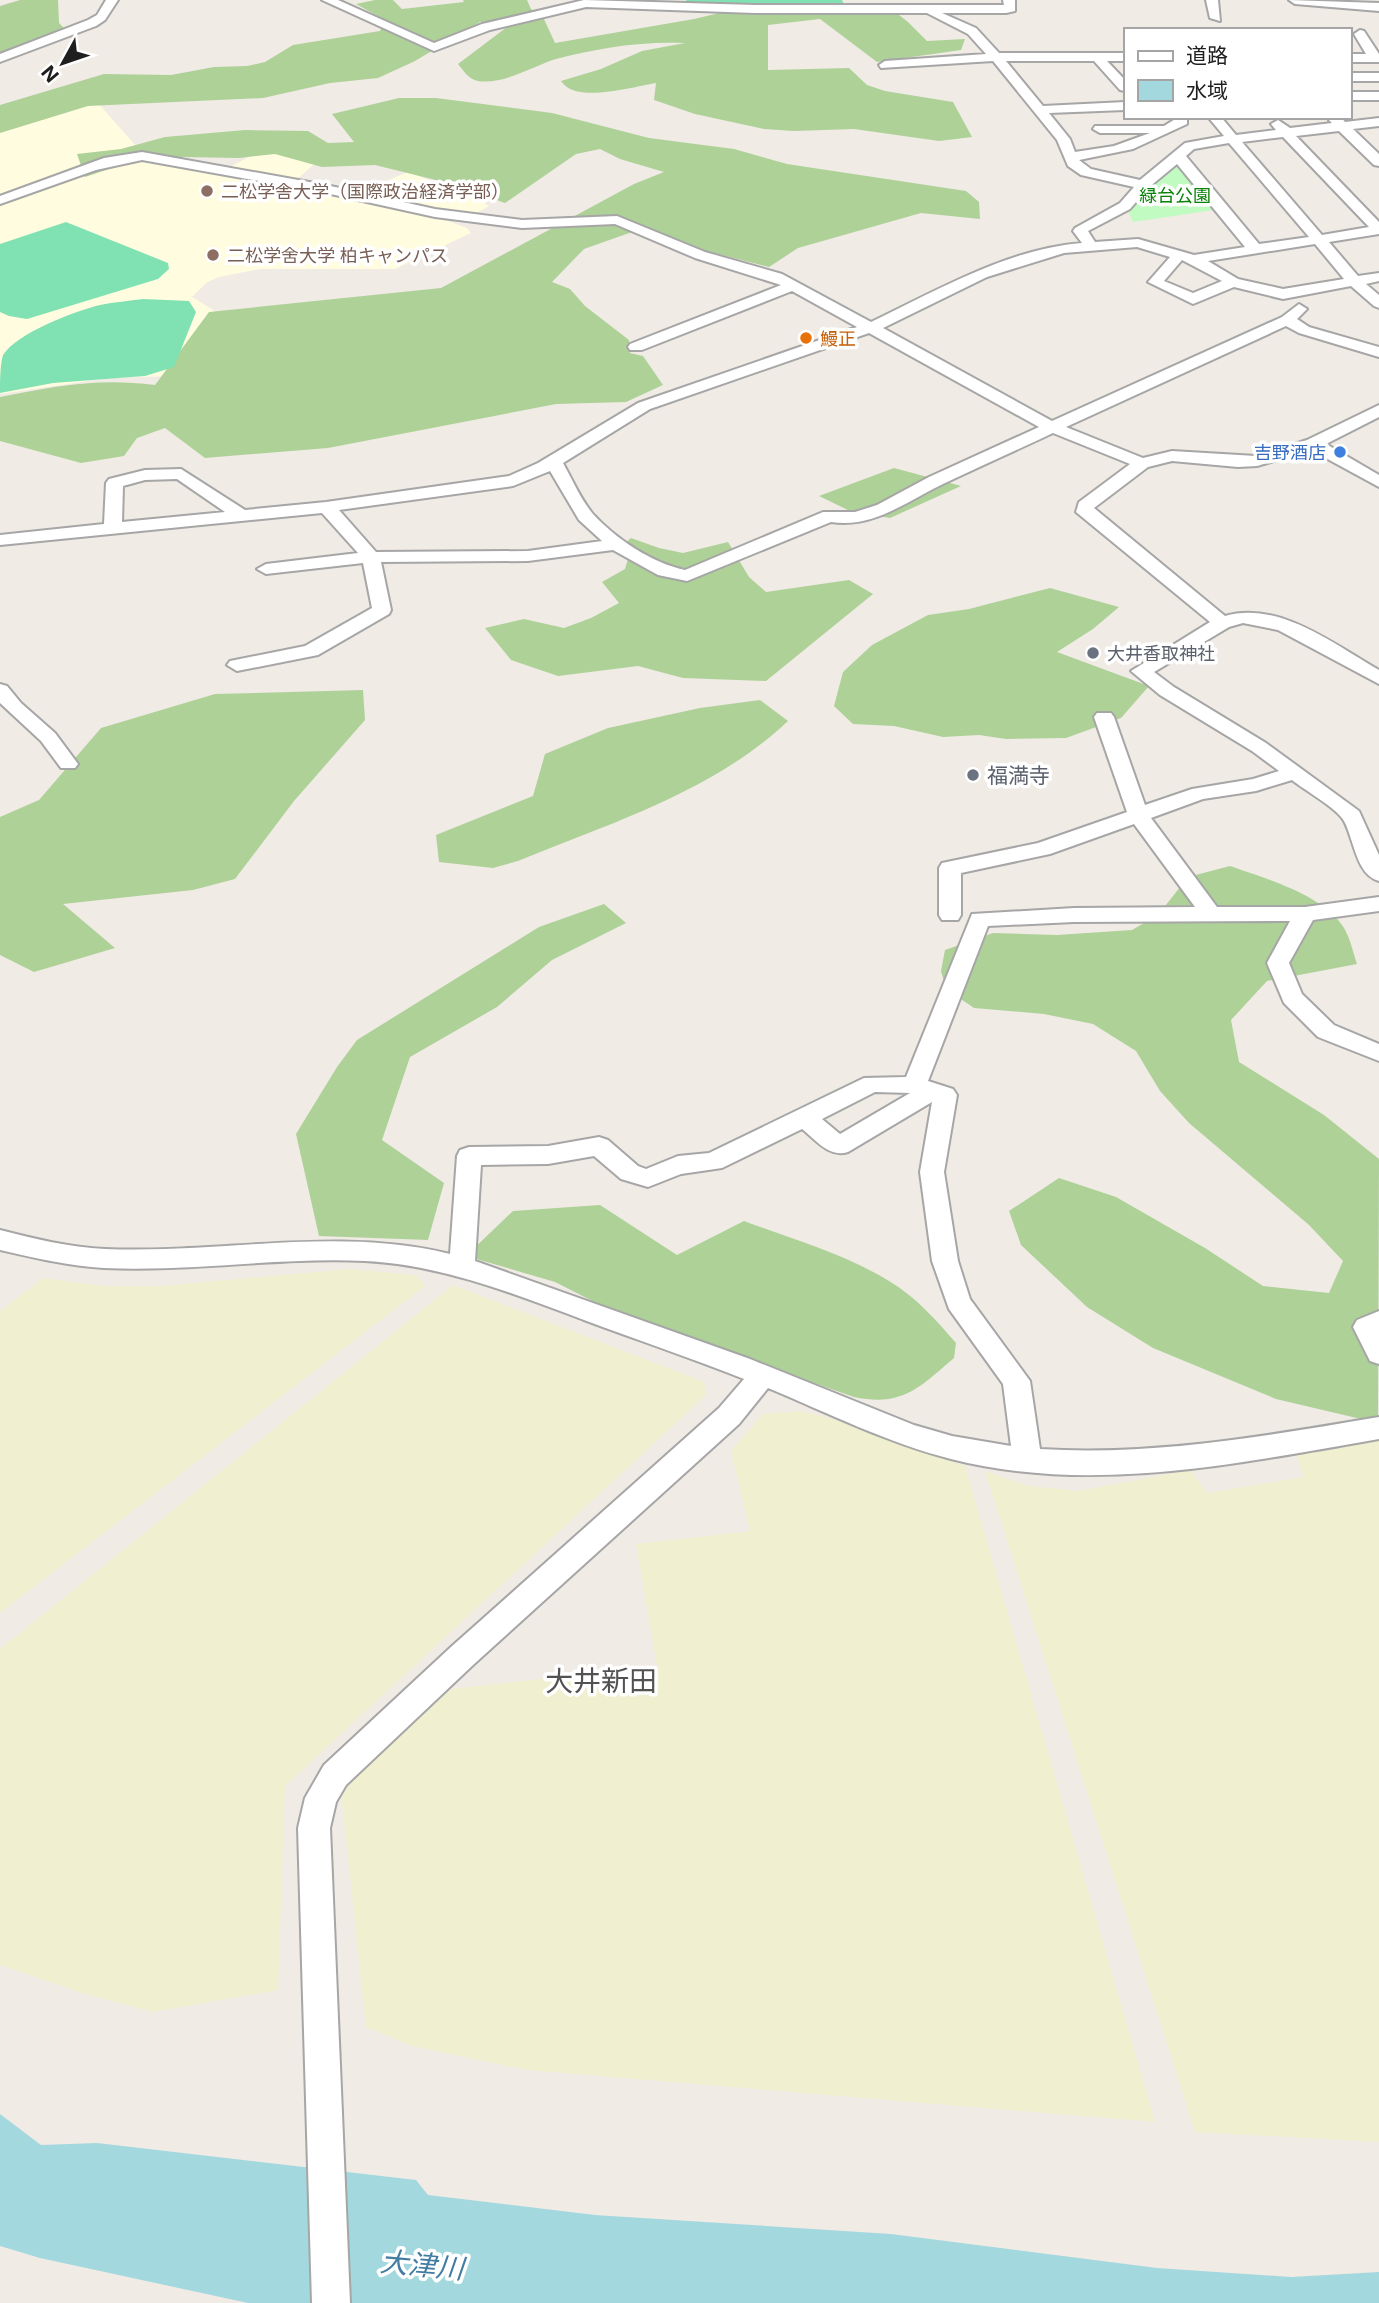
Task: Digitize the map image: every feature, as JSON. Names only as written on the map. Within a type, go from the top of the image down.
[{"type":"street","points":[[0,58],[92,23],[101,17],[112,0]]},
{"type":"street","points":[[328,0],[434,47],[506,22],[586,4],[930,11],[1006,9],[1011,8],[1009,0]]},
{"type":"street","points":[[1213,0],[1216,18]]},
{"type":"street","points":[[1295,0],[1365,12],[1379,7]]},
{"type":"street","points":[[911,2],[972,31],[1015,73],[1063,139],[1073,163],[1086,172],[1143,185]]},
{"type":"street","points":[[911,2],[965,2]]},
{"type":"street","points":[[947,19],[1004,19]]},
{"type":"street","points":[[1360,34],[1377,58]]},
{"type":"street","points":[[1096,56],[1103,71],[1124,86]]},
{"type":"street","points":[[885,65],[996,57],[1124,57]]},
{"type":"street","points":[[1351,58],[1377,58]]},
{"type":"street","points":[[1351,77],[1379,77]]},
{"type":"street","points":[[1070,90],[1117,151]]},
{"type":"street","points":[[1351,96],[1379,96]]},
{"type":"street","points":[[1040,110],[1124,106]]},
{"type":"street","points":[[1215,119],[1321,239],[1356,283],[1379,303]]},
{"type":"street","points":[[1275,119],[1379,230]]},
{"type":"street","points":[[1100,129],[1182,121]]},
{"type":"street","points":[[1337,122],[1379,163]]},
{"type":"street","points":[[1091,246],[1080,231],[1083,228],[1125,206],[1143,185],[1191,146],[1287,133],[1337,122],[1379,122]]},
{"type":"street","points":[[1071,157],[1117,151],[1143,143],[1166,123]]},
{"type":"street","points":[[1363,146],[1379,144]]},
{"type":"street","points":[[0,200],[124,156],[142,156],[326,188],[435,213],[522,224],[617,220],[700,255],[777,277],[1051,427],[1142,463]]},
{"type":"street","points":[[1178,156],[1254,248]]},
{"type":"street","points":[[1233,282],[1193,299],[1155,282],[1187,257],[1379,230]]},
{"type":"street","points":[[1,541],[327,507],[513,481],[553,461],[644,406],[869,328],[1006,265],[1063,249],[1138,243],[1187,257],[1233,282],[1283,293],[1356,283],[1379,277]]},
{"type":"street","points":[[636,347],[793,285]]},
{"type":"street","points":[[553,461],[585,516],[615,544],[664,571],[687,576],[829,516],[842,520],[890,507],[935,481],[1287,320],[1300,308],[1283,293]]},
{"type":"street","points":[[1287,320],[1304,330],[1379,352]]},
{"type":"street","points":[[1222,623],[1085,512],[1085,506],[1142,463],[1171,456],[1238,463],[1257,461],[1313,444],[1379,410]]},
{"type":"street","points":[[1313,444],[1379,482]]},
{"type":"street","points":[[113,528],[116,483],[145,475],[181,474],[242,516]]},
{"type":"street","points":[[237,665],[311,652],[382,610],[371,557],[327,507]]},
{"type":"street","points":[[266,569],[371,557],[528,556],[615,544]]},
{"type":"street","points":[[1379,678],[1284,625],[1242,617],[1222,623],[1141,671],[1167,691],[1259,747],[1352,815],[1379,874]]},
{"type":"street","points":[[0,690],[14,707],[48,737],[68,765]]},
{"type":"street","points":[[1104,717],[1138,815],[1211,914]]},
{"type":"street","points":[[950,915],[950,868],[1043,849],[1199,793],[1256,785],[1294,773]]},
{"type":"street","points":[[804,1117],[839,1146],[923,1088],[980,919],[1074,915],[1305,914],[1379,904]]},
{"type":"street","points":[[1305,914],[1278,963],[1292,998],[1326,1031],[1379,1053]]},
{"type":"street","points":[[462,1265],[469,1156],[548,1155],[600,1146],[630,1173],[648,1178],[678,1165],[713,1162],[872,1084],[923,1088],[945,1095],[932,1172],[945,1261],[958,1302],[1016,1381],[1027,1459]]},
{"type":"street","points":[[0,1240],[42,1250],[113,1261],[365,1250],[462,1265],[763,1375],[914,1437],[976,1453],[1112,1465],[1170,1460],[1379,1427]]},
{"type":"street","points":[[1379,1321],[1366,1326],[1379,1354]]},
{"type":"street","points":[[331,2303],[314,1828],[321,1798],[335,1775],[462,1656],[729,1416],[763,1375]]},
{"type":"shaded area","name":"二松学舍大学 柏キャンパス","points":[[98,103],[143,154],[224,170],[266,148],[319,160],[296,180],[381,198],[396,190],[376,185],[408,172],[479,199],[489,206],[465,220],[440,218],[467,228],[471,233],[395,269],[260,269],[219,277],[206,283],[192,297],[218,313],[176,376],[109,378],[0,394],[0,125]]},
{"type":"green space","points":[[20,0],[58,0],[59,23],[66,30],[0,58],[0,6]]},
{"type":"green space","points":[[393,0],[402,9],[464,2],[463,0],[527,0],[531,9],[543,17],[555,43],[732,10],[890,8],[927,41],[965,39],[961,50],[877,62],[820,19],[768,25],[768,70],[849,68],[867,85],[885,91],[953,102],[972,137],[939,141],[854,129],[764,129],[695,114],[654,100],[656,83],[591,93],[568,88],[561,81],[601,69],[642,51],[685,43],[636,44],[588,52],[556,59],[498,80],[478,81],[469,77],[458,64],[515,21],[480,22],[415,61],[378,78],[330,83],[263,98],[88,106],[0,133],[0,105],[104,74],[171,75],[214,67],[247,66],[265,62],[293,45],[380,31],[385,20],[356,4]]},
{"type":"green space","points":[[686,0],[842,0],[844,5],[688,6]]},
{"type":"green space","points":[[399,98],[436,98],[552,113],[649,138],[734,149],[787,164],[966,191],[979,202],[980,219],[921,213],[798,248],[769,267],[632,232],[584,249],[552,282],[570,289],[585,306],[629,340],[630,353],[643,356],[663,385],[626,402],[556,404],[328,448],[205,458],[165,428],[137,438],[124,456],[81,463],[0,441],[0,397],[95,383],[155,385],[209,312],[441,288],[634,184],[664,172],[620,159],[600,149],[576,154],[505,203],[452,184],[375,165],[322,167],[275,154],[239,158],[182,157],[133,161],[85,177],[77,154],[121,149],[165,137],[245,130],[308,131],[328,143],[354,142],[332,114]]},
{"type":"green space","name":"緑台公園","points":[[1179,165],[1214,210],[1133,222],[1128,211],[1150,187]]},
{"type":"green space","points":[[66,222],[168,263],[169,269],[158,279],[27,319],[0,312],[0,244]]},
{"type":"green space","points":[[143,299],[189,301],[196,312],[174,367],[145,376],[53,383],[0,393],[3,355],[33,331],[89,308]]},
{"type":"green space","points":[[894,468],[961,486],[890,518],[852,512],[819,496]]},
{"type":"green space","points":[[631,538],[683,553],[728,542],[749,577],[766,592],[849,580],[873,594],[766,681],[683,678],[638,666],[558,676],[511,660],[485,628],[524,619],[564,628],[619,603],[602,582],[625,569],[628,559],[616,551]]},
{"type":"green space","points":[[1050,588],[1119,607],[1093,629],[1057,652],[1149,686],[1121,718],[1066,738],[1006,739],[979,735],[943,737],[894,726],[853,724],[834,706],[843,672],[872,645],[928,615],[969,609]]},
{"type":"green space","points":[[363,690],[365,720],[294,801],[235,879],[193,890],[63,904],[115,948],[34,972],[0,955],[0,817],[39,800],[101,728],[215,694]]},
{"type":"green space","points":[[760,700],[788,721],[759,746],[695,786],[625,818],[518,861],[493,868],[439,862],[436,835],[533,796],[545,754],[608,728],[700,708]]},
{"type":"green space","points":[[1230,866],[1293,889],[1323,906],[1344,928],[1357,964],[1267,981],[1231,1020],[1239,1062],[1324,1115],[1379,1159],[1378,1423],[1276,1399],[1153,1348],[1087,1307],[1021,1245],[1009,1211],[1059,1178],[1116,1197],[1205,1248],[1263,1286],[1329,1293],[1343,1261],[1309,1225],[1189,1123],[1160,1091],[1136,1051],[1093,1024],[1044,1014],[974,1008],[946,989],[941,971],[945,950],[993,933],[1057,935],[1132,930],[1158,915],[1188,877]]},
{"type":"green space","points":[[604,904],[626,923],[552,960],[497,1007],[410,1057],[382,1140],[444,1183],[428,1240],[319,1236],[296,1134],[357,1040],[539,927]]},
{"type":"green space","points":[[600,1205],[677,1255],[744,1221],[836,1255],[872,1271],[899,1287],[917,1302],[956,1343],[954,1358],[920,1386],[898,1397],[854,1397],[618,1314],[555,1282],[466,1256],[513,1211]]},
{"type":"green space","points":[[349,1269],[416,1275],[425,1286],[0,1613],[0,1311],[43,1278],[104,1286],[160,1286]]},
{"type":"green space","points":[[453,1285],[704,1382],[706,1395],[285,1786],[278,1990],[153,2012],[82,1993],[0,1965],[0,1649]]},
{"type":"green space","points":[[800,1411],[867,1427],[965,1466],[1155,2122],[527,2070],[412,2046],[366,2027],[341,1791],[444,1690],[657,1666],[636,1544],[750,1531],[731,1451],[763,1414]]},
{"type":"green space","points":[[1379,1437],[1379,2142],[1195,2132],[985,1471],[1028,1486],[1078,1491],[1190,1470],[1207,1493],[1304,1477],[1295,1450]]},
{"type":"water","name":"大津川","points":[[0,2114],[41,2145],[97,2143],[416,2180],[428,2195],[595,2215],[891,2234],[1157,2268],[1291,2277],[1379,2272],[1379,2303],[248,2303],[40,2258],[0,2246]]},
{"type":"place","name":"二松学舎大学（国際政治経済学部）","points":[[207,191]]},
{"type":"place","name":"二松学舍大学 柏キャンパス","points":[[213,255]]},
{"type":"place","name":"鰻正","points":[[806,338]]},
{"type":"place","name":"吉野酒店","points":[[1340,452]]},
{"type":"place","name":"大井香取神社","points":[[1093,653]]},
{"type":"place","name":"福満寺","points":[[973,775]]},
{"type":"district","name":"大井新田","points":[[601,1681]]}]
